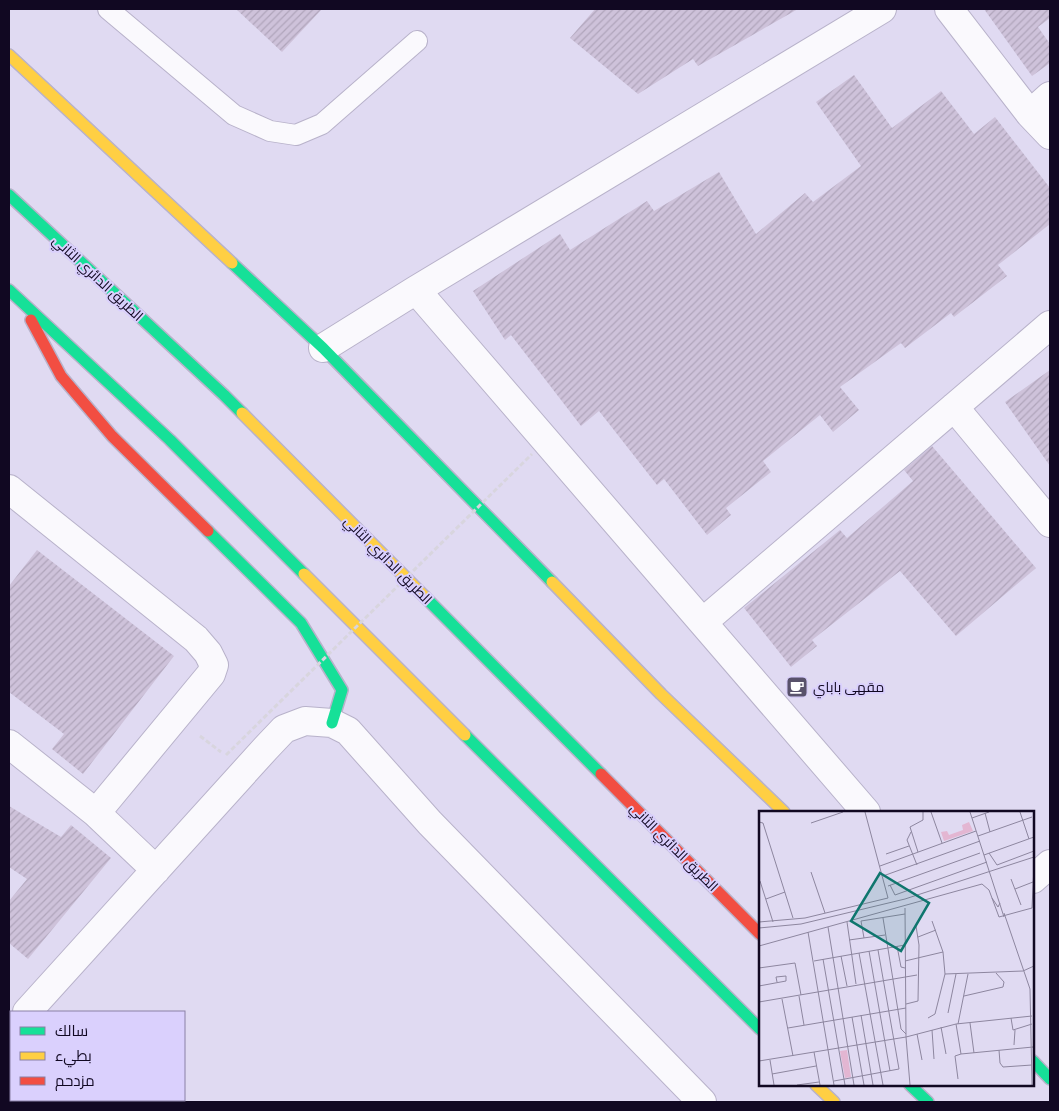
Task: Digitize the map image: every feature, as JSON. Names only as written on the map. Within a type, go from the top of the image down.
[{"type":"main road","points":[[9,55],[323,348],[661,694],[783,811]]},
{"type":"main road","name":"الطريق الدائري الثاني","points":[[9,195],[231,402],[759,933]]},
{"type":"main road","points":[[9,290],[177,447],[759,1027]]},
{"type":"main road","points":[[21,301],[61,376],[112,436],[301,623],[342,690],[332,723]]},
{"type":"main road","points":[[1034,1061],[1050,1079]]},
{"type":"main road","points":[[817,1086],[834,1102]]},
{"type":"main road","points":[[911,1086],[928,1102]]},
{"type":"street","points":[[323,348],[882,9]]},
{"type":"street","points":[[949,9],[1040,105],[1050,135]]},
{"type":"street","points":[[416,290],[865,811]]},
{"type":"street","points":[[703,622],[1050,325]]},
{"type":"street","points":[[954,408],[1050,523]]},
{"type":"street","points":[[9,489],[196,640],[208,653],[214,665],[211,674],[96,813]]},
{"type":"street","points":[[28,1011],[284,730],[305,721],[332,723],[348,732],[430,823],[702,1102]]},
{"type":"street","points":[[9,744],[96,813],[156,870]]},
{"type":"street","points":[[1034,878],[1050,864]]},
{"type":"lane","points":[[108,9],[234,114],[270,131],[296,135],[322,124],[417,41]]},
{"type":"path","points":[[197,734],[226,755],[532,454]]},
{"type":"building","points":[[236,9],[322,9],[282,52]]},
{"type":"building","points":[[595,9],[798,9],[698,66],[693,59],[638,94],[570,38]]},
{"type":"building","points":[[984,9],[1050,9],[1050,18],[1038,27],[1050,44],[1050,63],[1032,76]]},
{"type":"building","points":[[854,75],[892,128],[941,91],[974,134],[995,117],[1050,188],[1050,224],[998,265],[1007,276],[954,317],[951,313],[905,348],[901,343],[840,387],[859,410],[833,432],[820,415],[763,461],[771,472],[726,508],[731,515],[707,535],[664,479],[657,485],[599,411],[581,426],[511,335],[505,340],[473,291],[560,234],[570,250],[647,201],[654,211],[719,172],[756,234],[805,193],[813,202],[861,166],[816,102]]},
{"type":"building","points":[[1050,370],[1050,466],[1005,402]]},
{"type":"building","points":[[932,446],[1036,568],[956,636],[900,571],[812,640],[817,646],[791,667],[744,608],[840,530],[847,538],[913,481],[904,470]]},
{"type":"building","points":[[37,550],[174,656],[83,774],[52,749],[64,734],[9,692],[9,586]]},
{"type":"building","points":[[9,806],[61,837],[71,825],[111,858],[28,959],[9,943],[9,901],[27,879],[9,867]]},
{"type":"traffic: fast","points":[[9,195],[242,413]]},
{"type":"traffic: fast","points":[[232,263],[323,348],[552,582]]},
{"type":"traffic: fast","points":[[9,290],[170,440],[304,574]]},
{"type":"traffic: fast","points":[[208,531],[301,623],[342,690],[332,723]]},
{"type":"traffic: fast","points":[[425,597],[601,774]]},
{"type":"traffic: fast","points":[[465,735],[759,1028]]},
{"type":"traffic: fast","points":[[1034,1062],[1050,1079]]},
{"type":"traffic: fast","points":[[911,1086],[928,1102]]},
{"type":"traffic: slow","points":[[9,55],[232,263]]},
{"type":"traffic: slow","points":[[242,413],[425,597]]},
{"type":"traffic: slow","points":[[304,574],[465,735]]},
{"type":"traffic: slow","points":[[552,582],[661,694],[783,811]]},
{"type":"traffic: slow","points":[[817,1086],[834,1102]]},
{"type":"traffic: jam","points":[[31,320],[61,376],[112,436],[208,531]]},
{"type":"traffic: jam","points":[[601,774],[759,933]]},
{"type":"place","name":"مقهى باباي","points":[[797,687]]}]
